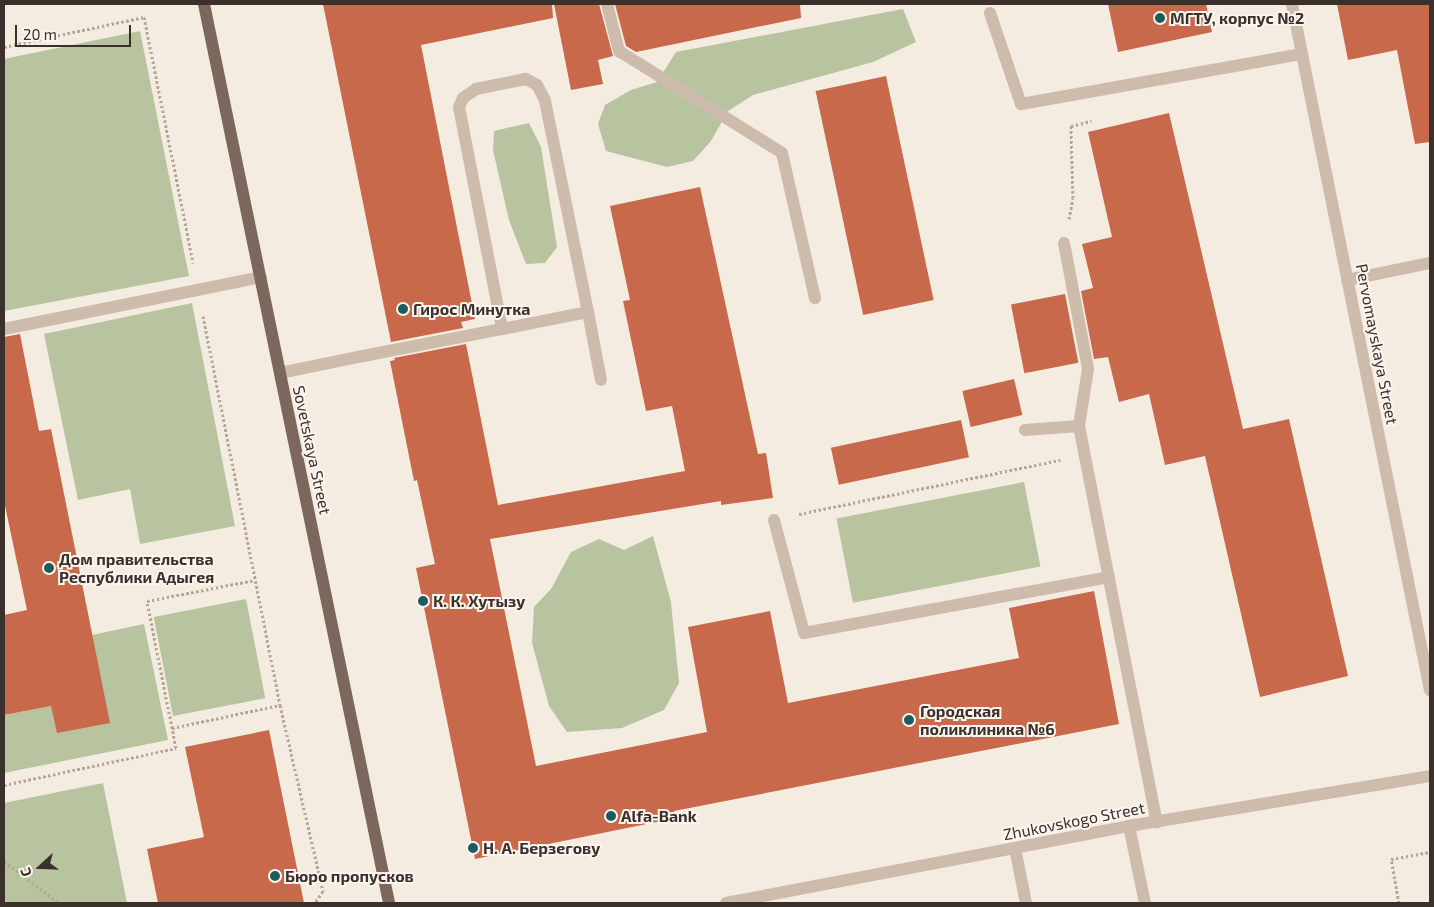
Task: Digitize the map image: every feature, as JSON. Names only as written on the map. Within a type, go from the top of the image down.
[{"type":"main road","name":"Sovetskaya Street","points":[[204,4],[389,903]]},
{"type":"street","points":[[607,4],[619,51],[782,153],[815,298]]},
{"type":"street","name":"Pervomayskaya Street","points":[[1292,4],[1430,690]]},
{"type":"street","points":[[990,13],[1021,104],[1302,54]]},
{"type":"street","points":[[502,329],[459,106],[463,98],[476,89],[526,79],[537,85],[545,100],[601,380]]},
{"type":"street","points":[[1064,243],[1088,369],[1079,426],[1157,822]]},
{"type":"street","points":[[1347,280],[1430,263]]},
{"type":"street","points":[[4,329],[261,277]]},
{"type":"street","points":[[280,373],[588,312]]},
{"type":"street","points":[[1024,430],[1079,426]]},
{"type":"street","points":[[774,520],[804,633],[1109,577]]},
{"type":"street","name":"Zhukovskogo Street","points":[[734,902],[1129,826],[1430,776]]},
{"type":"street","points":[[1129,826],[1145,903]]},
{"type":"street","points":[[1015,848],[1026,903]]},
{"type":"path","points":[[4,47],[144,17],[280,705],[323,891],[316,903]]},
{"type":"path","points":[[1064,243],[1073,198],[1070,126],[1100,119]]},
{"type":"path","points":[[774,520],[1084,455]]},
{"type":"path","points":[[4,784],[176,748],[147,601],[255,580]]},
{"type":"path","points":[[172,728],[280,705]]},
{"type":"path","points":[[1399,903],[1391,858],[1430,852]]},
{"type":"path","points":[[4,860],[59,903]]},
{"type":"green space","points":[[903,9],[916,42],[873,62],[753,95],[728,111],[711,141],[693,161],[667,167],[606,151],[598,124],[605,105],[631,90],[657,82],[676,52]]},
{"type":"green space","points":[[140,31],[189,276],[4,311],[4,59]]},
{"type":"green space","points":[[529,123],[541,147],[557,247],[545,263],[526,264],[509,220],[493,150],[494,131]]},
{"type":"green space","points":[[192,303],[235,526],[140,544],[130,489],[78,500],[44,334]]},
{"type":"green space","points":[[1024,482],[1040,566],[853,603],[837,518]]},
{"type":"green space","points":[[653,536],[671,602],[679,683],[664,710],[622,728],[567,732],[549,706],[532,643],[534,607],[551,589],[571,552],[599,539],[624,550]]},
{"type":"green space","points":[[246,599],[265,698],[173,716],[154,617]]},
{"type":"green space","points":[[144,624],[168,740],[4,773],[4,715],[51,706],[92,635]]},
{"type":"green space","points":[[103,783],[127,903],[4,903],[4,803]]},
{"type":"building","points":[[323,4],[552,4],[553,18],[421,45],[475,319],[461,322],[463,328],[391,342]]},
{"type":"building","points":[[554,4],[599,4],[613,56],[598,60],[603,84],[571,90]]},
{"type":"building","points":[[615,4],[800,4],[801,18],[636,52],[626,46]]},
{"type":"building","name":"МГТУ, корпус №2","points":[[1108,4],[1206,4],[1212,32],[1118,52]]},
{"type":"building","points":[[1337,4],[1430,4],[1430,142],[1415,144],[1397,50],[1348,60]]},
{"type":"building","points":[[886,76],[934,300],[863,315],[816,91]]},
{"type":"building","points":[[1169,113],[1243,429],[1289,419],[1348,676],[1260,697],[1205,456],[1165,465],[1149,394],[1119,402],[1108,357],[1094,359],[1081,291],[1093,288],[1082,244],[1112,237],[1088,132]]},
{"type":"building","points":[[700,187],[758,454],[766,453],[773,498],[721,505],[721,501],[490,539],[536,766],[707,732],[688,627],[770,611],[788,703],[1019,658],[1009,608],[1094,591],[1119,724],[674,811],[676,818],[475,859],[416,568],[435,564],[417,480],[414,481],[390,361],[395,360],[394,358],[466,344],[498,505],[685,471],[672,406],[646,411],[623,301],[630,300],[610,206]]},
{"type":"building","points":[[1065,294],[1078,363],[1024,373],[1011,304]]},
{"type":"building","name":"Дом правительства Республики Адыгея","points":[[20,334],[39,431],[51,429],[110,723],[57,733],[51,706],[4,715],[4,615],[27,610],[4,501],[4,337]]},
{"type":"building","points":[[1014,379],[1022,415],[971,427],[962,391]]},
{"type":"building","points":[[961,420],[969,457],[839,485],[831,448]]},
{"type":"building","points":[[269,730],[304,903],[158,903],[147,849],[204,837],[185,747]]},
{"type":"place","name":"МГТУ, корпус №2","points":[[1160,18]]},
{"type":"place","name":"Гирос Минутка","points":[[403,309]]},
{"type":"place","name":"Дом правительства Республики Адыгея","points":[[49,568]]},
{"type":"place","name":"К. К. Хутызу","points":[[423,601]]},
{"type":"place","name":"Городская поликлиника №6","points":[[909,720]]},
{"type":"place","name":"Alfa-Bank","points":[[611,816]]},
{"type":"place","name":"Н. А. Берзегову","points":[[473,848]]},
{"type":"place","name":"Бюро пропусков","points":[[275,876]]}]
